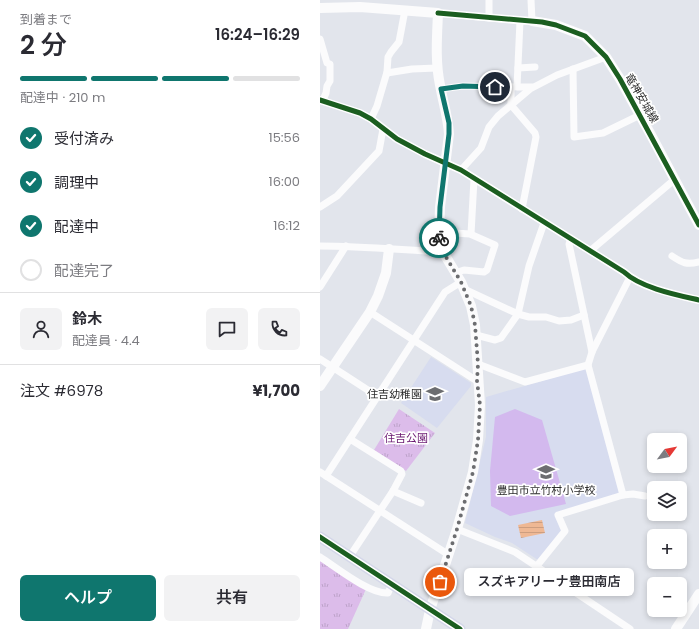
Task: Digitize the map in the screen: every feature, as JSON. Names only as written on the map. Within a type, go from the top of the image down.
[{"type":"main road","points":[[320,8],[406,5],[438,13],[436,59],[449,123],[440,207],[440,246],[471,306],[476,335],[478,364],[477,381],[480,405],[478,440],[473,472],[449,555],[430,610],[426,629]]},
{"type":"main road","name":"竜神安城線","points":[[532,21],[556,25],[585,36],[606,58],[640,115],[699,225]]},
{"type":"main road","points":[[320,386],[370,312],[378,296],[386,273],[389,249]]},
{"type":"main road","points":[[320,537],[460,629]]},
{"type":"main road","points":[[676,629],[699,594]]},
{"type":"street","points":[[489,0],[489,18]]},
{"type":"street","points":[[438,13],[532,21],[531,0]]},
{"type":"street","points":[[372,119],[387,73],[388,57],[399,42],[406,5]]},
{"type":"street","points":[[511,105],[518,68],[520,21]]},
{"type":"street","points":[[320,39],[327,63],[330,64],[330,81],[327,86],[326,94],[321,100],[360,113],[372,119],[383,129],[425,154],[461,170],[630,277],[666,292],[699,300]]},
{"type":"street","points":[[461,170],[481,148],[489,127],[498,116],[533,88],[557,75],[606,58]]},
{"type":"street","points":[[518,68],[535,67]]},
{"type":"street","points":[[387,73],[412,69],[438,68]]},
{"type":"street","points":[[573,69],[574,137],[604,133],[640,115]]},
{"type":"street","points":[[441,89],[463,86],[533,88]]},
{"type":"street","points":[[511,105],[535,132],[536,137],[522,209]]},
{"type":"street","points":[[320,207],[337,196],[380,151],[383,129]]},
{"type":"street","points":[[471,234],[474,179]]},
{"type":"street","points":[[590,251],[674,180]]},
{"type":"street","points":[[476,335],[495,340],[501,338],[518,314],[529,266],[544,223]]},
{"type":"street","points":[[439,232],[471,234],[495,245],[487,270],[484,272],[464,270],[455,273]]},
{"type":"street","points":[[571,239],[570,244],[592,352]]},
{"type":"street","points":[[320,246],[346,246],[443,252]]},
{"type":"street","points":[[320,287],[346,246]]},
{"type":"street","points":[[672,256],[690,265],[699,262]]},
{"type":"street","points":[[623,495],[588,365],[592,352],[630,277]]},
{"type":"street","points":[[449,555],[323,474],[350,439],[445,292],[462,286],[518,314],[529,317],[546,317],[559,321],[571,320],[584,315]]},
{"type":"street","points":[[370,312],[477,381]]},
{"type":"street","points":[[320,359],[377,396]]},
{"type":"street","points":[[478,364],[525,382],[588,365]]},
{"type":"street","points":[[350,439],[402,474],[393,491],[350,556]]},
{"type":"street","points":[[393,491],[421,503]]},
{"type":"street","points":[[536,567],[565,530],[558,514],[623,495],[633,494],[645,496]]},
{"type":"street","points":[[457,529],[515,552],[536,567],[617,616],[630,629]]},
{"type":"street","points":[[320,556],[366,586],[380,593],[388,593],[392,584]]},
{"type":"shaded area","name":"住吉幼稚園","points":[[431,357],[471,383],[471,386],[437,428],[401,403]]},
{"type":"shaded area","name":"豊田市立竹村小学校","points":[[587,368],[620,493],[555,513],[562,529],[561,532],[538,560],[512,543],[465,523],[486,437],[486,397]]},
{"type":"shaded area","points":[[515,409],[542,420],[566,504],[510,516],[491,506],[490,471],[495,417]]},
{"type":"shaded area","points":[[542,520],[545,533],[521,538],[518,525]]},
{"type":"green space","name":"住吉公園","points":[[399,409],[435,433],[406,471],[374,450]]},
{"type":"green space","points":[[320,560],[366,589],[348,629],[320,629]]},
{"type":"cycle path","points":[[438,13],[542,22],[556,25],[585,36],[606,57],[620,79],[699,225]]},
{"type":"cycle path","points":[[320,100],[360,113],[371,119],[397,139],[425,154],[461,170],[624,272],[631,278],[649,287],[699,300]]},
{"type":"cycle path","points":[[320,537],[460,629]]},
{"type":"way so far","points":[[439,238],[440,246],[461,282],[471,306],[475,325],[478,364],[477,381],[480,405],[478,440],[473,472],[440,582]]},
{"type":"place","name":"住吉幼稚園","points":[[435,394]]},
{"type":"place","name":"豊田市立竹村小学校","points":[[546,472]]},
{"type":"place","name":"スズキアリーナ豊田南店","points":[[440,582]]},
{"type":"route","points":[[439,238],[440,207],[449,134],[449,123],[441,89],[463,86],[495,87]]}]
